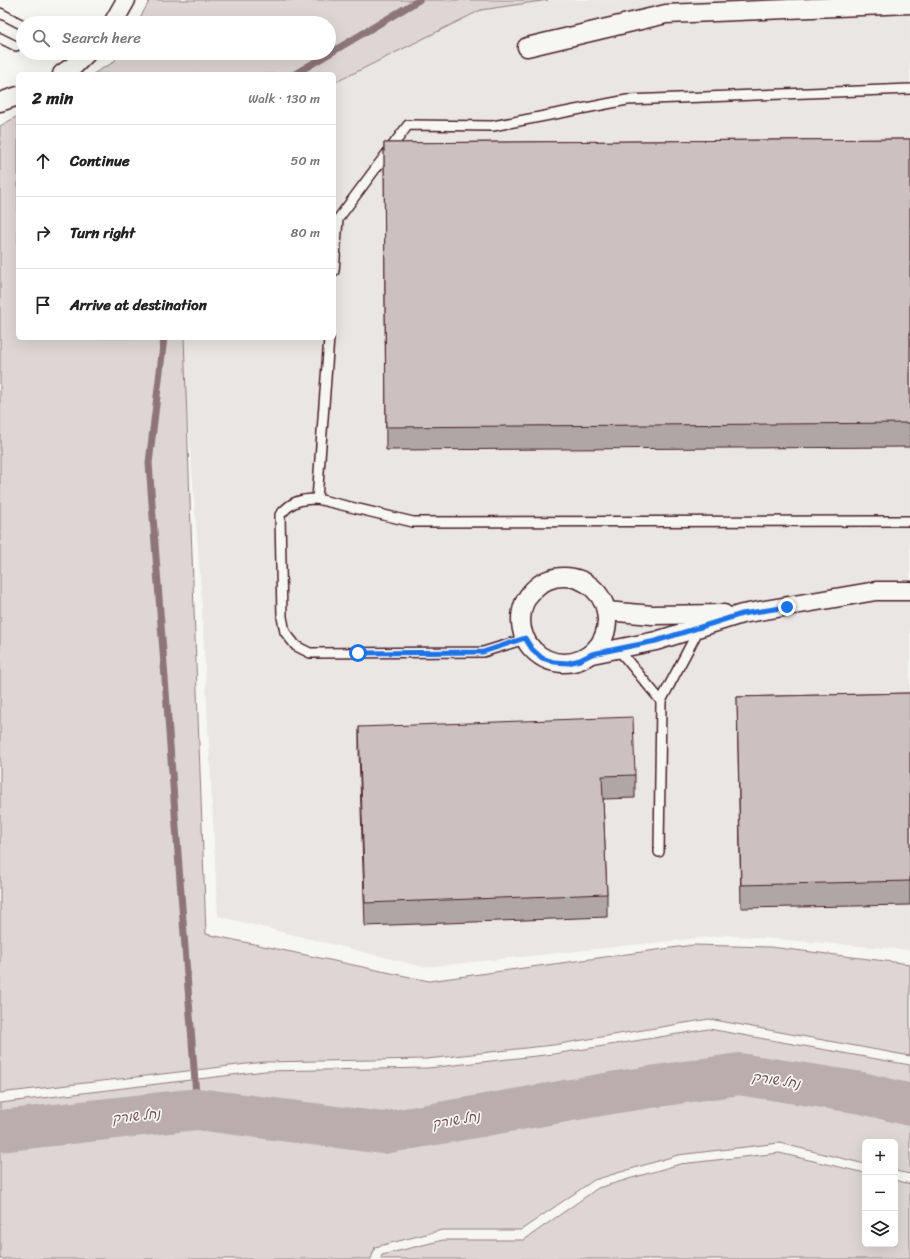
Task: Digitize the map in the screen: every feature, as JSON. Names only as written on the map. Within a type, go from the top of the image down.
[{"type":"street","points":[[117,16],[126,0]]},
{"type":"street","points":[[527,47],[666,14],[910,4]]},
{"type":"street","points":[[65,72],[80,60]]},
{"type":"street","points":[[0,102],[16,97]]},
{"type":"street","points":[[592,654],[600,644],[606,632],[608,619],[605,605],[598,593],[588,583],[575,578],[561,576],[547,580],[535,588],[526,599],[521,612],[521,626],[525,638],[532,649],[542,658],[554,662],[568,663],[580,660],[592,654],[656,641],[742,614],[876,591],[910,591]]},
{"type":"street","points":[[606,611],[652,615],[742,614]]},
{"type":"lane","points":[[0,14],[16,21]]},
{"type":"lane","points":[[0,38],[16,46]]},
{"type":"lane","points":[[336,245],[338,219],[408,125],[493,126],[627,100],[910,89]]},
{"type":"lane","points":[[317,499],[329,340]]},
{"type":"lane","points":[[525,638],[483,652],[310,653],[296,646],[285,632],[282,617],[280,515],[288,506],[302,499],[317,499],[413,522],[910,521]]},
{"type":"lane","points":[[659,852],[661,702],[699,628]]},
{"type":"lane","points":[[618,648],[661,702]]},
{"type":"shaded area","points":[[150,0],[548,0],[481,10],[336,82],[336,72],[96,72],[115,60],[336,60],[336,16],[141,16]]},
{"type":"shaded area","points":[[533,0],[910,0],[910,950],[727,935],[424,967],[218,916],[201,589],[182,340],[336,340],[336,79],[476,9]]},
{"type":"shaded area","points":[[16,117],[16,340],[184,340],[206,934],[429,981],[693,945],[770,947],[910,964],[910,1056],[709,1019],[553,1045],[427,1059],[264,1062],[0,1093],[0,126]]},
{"type":"shaded area","points":[[709,1029],[910,1065],[910,1174],[898,1172],[898,1139],[862,1139],[862,1163],[779,1143],[678,1155],[594,1180],[521,1230],[442,1230],[375,1247],[371,1259],[0,1259],[0,1103],[265,1071],[428,1068],[554,1054]]},
{"type":"shaded area","points":[[779,1153],[862,1172],[862,1247],[898,1247],[898,1181],[910,1184],[910,1259],[381,1259],[382,1255],[443,1240],[524,1240],[598,1188],[680,1164]]},
{"type":"building","points":[[910,139],[910,423],[386,427],[384,143]]},
{"type":"building","points":[[910,693],[910,881],[741,885],[737,697]]},
{"type":"building","points":[[633,717],[635,775],[602,776],[607,894],[365,903],[359,727]]},
{"type":"waterway","points":[[336,50],[419,0]]},
{"type":"waterway","points":[[298,72],[318,60]]},
{"type":"waterway","points":[[164,340],[149,463],[197,1109]]},
{"type":"waterway","name":"נחל שורק","points":[[0,1131],[197,1109],[383,1133],[617,1092],[739,1074],[862,1093],[910,1105]]},
{"type":"route","points":[[358,653],[483,652],[525,638],[532,649],[542,658],[554,662],[568,663],[580,660],[592,654],[656,641],[742,614],[787,607]]}]
